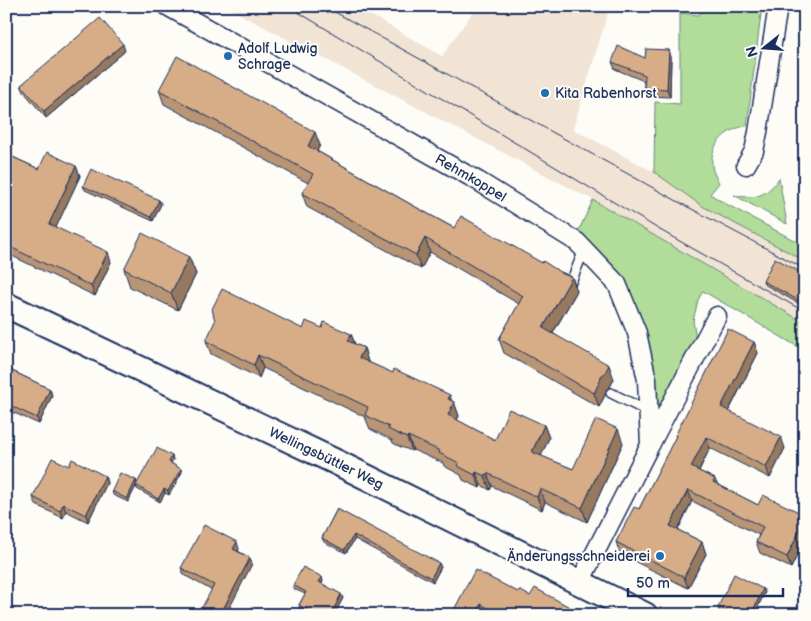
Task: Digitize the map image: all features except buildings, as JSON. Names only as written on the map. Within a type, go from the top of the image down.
[{"type":"main road","name":"Wellingsbüttler Weg","points":[[6,305],[336,462],[645,615]]},
{"type":"street","name":"Rehmkoppel","points":[[167,6],[478,181],[577,242],[617,284],[637,334],[648,380],[650,445]]},
{"type":"street","points":[[746,165],[754,151],[758,132],[778,6]]},
{"type":"street","name":"Rehmkoppel","points":[[580,582],[717,316]]},
{"type":"lane","points":[[571,282],[584,250]]},
{"type":"lane","points":[[611,393],[649,412]]},
{"type":"shaded area","points":[[224,6],[355,6],[442,56],[477,6],[610,6],[573,129],[654,172],[702,206],[805,261],[805,323],[593,200]]},
{"type":"shaded area","points":[[805,566],[805,615],[794,615]]},
{"type":"green space","points":[[708,6],[762,6],[747,126],[727,133],[717,143],[712,156],[712,164],[713,172],[719,183],[710,194],[805,246],[805,261],[702,206],[654,172],[655,102],[680,104],[680,13],[698,15]]},
{"type":"green space","points":[[779,178],[787,224],[734,195],[754,197],[760,195],[770,189]]},
{"type":"green space","points":[[593,200],[805,323],[805,351],[703,291],[698,300],[693,321],[697,343],[658,412],[644,327],[635,303],[624,279],[578,232]]},
{"type":"tram line","points":[[288,6],[660,230],[805,312]]},
{"type":"tram line","points":[[324,6],[686,206],[805,269]]},
{"type":"place","name":"Adolf Ludwig Schrage","points":[[228,56]]},
{"type":"place","name":"Kita Rabenhorst","points":[[545,93]]},
{"type":"place","name":"Änderungsschneiderei","points":[[660,556]]}]
